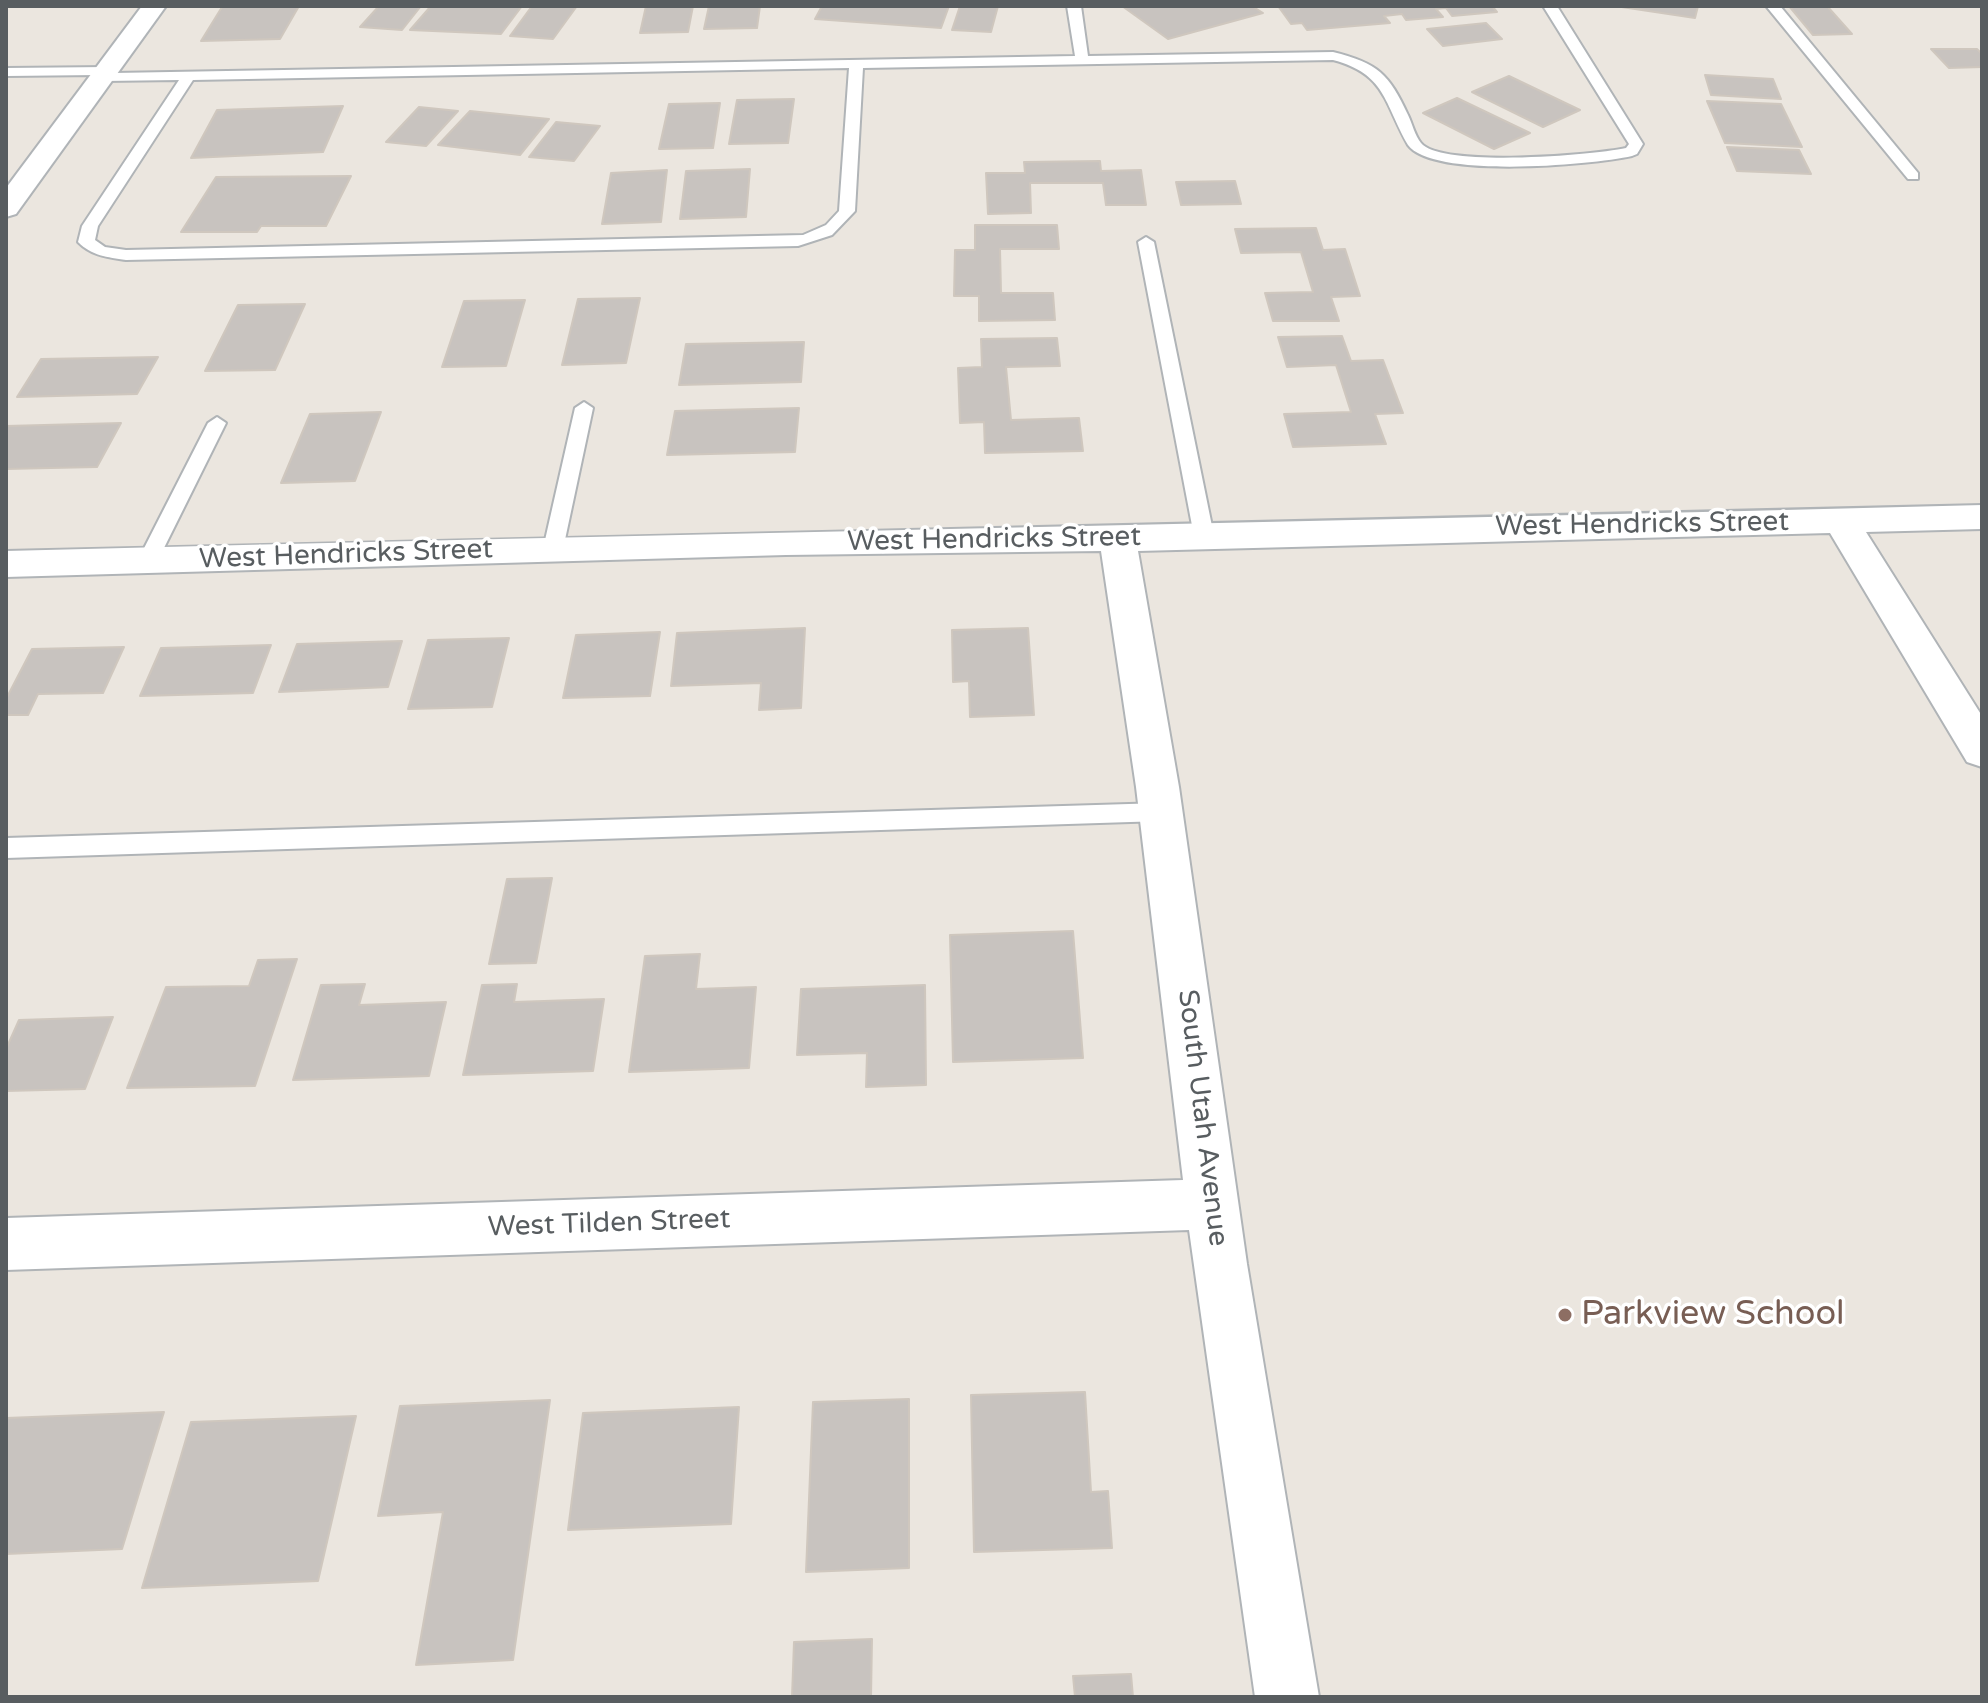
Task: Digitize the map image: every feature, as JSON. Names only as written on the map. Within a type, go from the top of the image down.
[{"type":"street","points":[[7,205],[154,6]]},
{"type":"street","name":"West Hendricks Street","points":[[6,564],[1982,517]]},
{"type":"street","points":[[1841,521],[1982,751]]},
{"type":"street","name":"South Utah Avenue","points":[[1117,539],[1145,689],[1212,1204],[1287,1697]]},
{"type":"street","name":"West Tilden Street","points":[[6,1244],[1212,1204]]},
{"type":"lane","points":[[1074,6],[1082,60]]},
{"type":"lane","points":[[6,72],[189,75],[1333,56],[1357,61],[1377,71],[1416,148],[1429,155],[1455,161],[1591,159],[1632,151],[1636,144],[1550,6]]},
{"type":"lane","points":[[1773,6],[1913,176]]},
{"type":"lane","points":[[189,75],[90,226],[86,242],[100,251],[141,255],[782,242],[824,236],[839,224],[847,211],[856,64]]},
{"type":"lane","points":[[1146,242],[1204,536]]},
{"type":"lane","points":[[553,549],[584,408]]},
{"type":"lane","points":[[148,560],[217,423]]},
{"type":"lane","points":[[6,848],[1162,812]]},
{"type":"building","points":[[299,6],[280,39],[201,41],[222,7]]},
{"type":"building","points":[[379,6],[421,6],[402,30],[360,27]]},
{"type":"building","points":[[431,6],[522,6],[501,34],[410,30]]},
{"type":"building","points":[[532,6],[577,6],[553,39],[510,36]]},
{"type":"building","points":[[646,6],[693,6],[688,32],[640,33]]},
{"type":"building","points":[[709,6],[760,6],[757,28],[704,29]]},
{"type":"building","points":[[822,6],[949,6],[941,28],[815,19]]},
{"type":"building","points":[[960,6],[998,6],[991,32],[952,30]]},
{"type":"building","points":[[1122,6],[1252,6],[1263,13],[1168,39]]},
{"type":"building","points":[[1278,6],[1492,6],[1497,12],[1452,16],[1446,8],[1436,9],[1443,17],[1406,20],[1402,14],[1384,16],[1390,23],[1307,30],[1302,23],[1291,24]]},
{"type":"building","points":[[1615,6],[1698,6],[1695,18]]},
{"type":"building","points":[[1789,6],[1827,6],[1852,34],[1813,35]]},
{"type":"building","points":[[1486,23],[1502,39],[1443,46],[1427,29]]},
{"type":"building","points":[[1931,49],[1977,49],[1982,54],[1982,67],[1949,68]]},
{"type":"building","points":[[1705,75],[1773,79],[1781,99],[1711,95]]},
{"type":"building","points":[[1509,76],[1580,110],[1543,127],[1472,92]]},
{"type":"building","points":[[1457,98],[1530,133],[1494,149],[1423,113]]},
{"type":"building","points":[[794,99],[788,143],[729,144],[737,100]]},
{"type":"building","points":[[1707,101],[1781,104],[1802,147],[1725,143]]},
{"type":"building","points":[[720,103],[713,148],[659,149],[669,104]]},
{"type":"building","points":[[343,106],[323,152],[191,158],[217,110]]},
{"type":"building","points":[[419,107],[458,111],[426,146],[386,142]]},
{"type":"building","points":[[470,111],[549,119],[520,155],[438,145]]},
{"type":"building","points":[[556,122],[600,126],[574,161],[529,157]]},
{"type":"building","points":[[1727,147],[1799,150],[1811,174],[1737,171]]},
{"type":"building","points":[[1100,161],[1101,171],[1141,170],[1146,205],[1106,205],[1103,183],[1030,183],[1031,213],[988,214],[986,173],[1025,173],[1024,162]]},
{"type":"building","points":[[750,169],[746,217],[680,219],[686,171]]},
{"type":"building","points":[[667,170],[661,222],[602,224],[611,173]]},
{"type":"building","points":[[351,176],[326,226],[261,226],[257,232],[181,232],[216,177]]},
{"type":"building","points":[[1235,181],[1241,204],[1181,205],[1176,182]]},
{"type":"building","points":[[975,225],[1057,225],[1059,249],[1000,249],[1001,293],[1053,293],[1055,320],[979,321],[979,296],[954,296],[955,250],[975,250]]},
{"type":"building","points":[[1316,228],[1323,250],[1345,249],[1360,296],[1331,297],[1339,321],[1273,321],[1265,293],[1313,292],[1301,252],[1241,253],[1235,229]]},
{"type":"building","points":[[640,298],[626,363],[562,365],[578,299]]},
{"type":"building","points":[[525,300],[506,366],[442,367],[464,301]]},
{"type":"building","points":[[305,304],[275,370],[205,371],[238,305]]},
{"type":"building","points":[[1342,336],[1351,361],[1383,360],[1403,413],[1375,414],[1386,444],[1293,447],[1284,414],[1351,412],[1336,365],[1287,367],[1278,337]]},
{"type":"building","points":[[1057,338],[1060,366],[1006,367],[1011,420],[1079,418],[1083,451],[985,453],[984,422],[960,423],[958,368],[982,367],[981,339]]},
{"type":"building","points":[[804,342],[801,382],[679,385],[686,344]]},
{"type":"building","points":[[158,357],[137,394],[17,397],[41,359]]},
{"type":"building","points":[[799,408],[795,452],[667,455],[675,411]]},
{"type":"building","points":[[381,412],[355,481],[281,483],[310,414]]},
{"type":"building","points":[[121,423],[97,467],[6,469],[6,426]]},
{"type":"building","points":[[805,628],[801,708],[759,710],[761,683],[671,686],[677,633]]},
{"type":"building","points":[[1028,628],[1034,715],[970,717],[969,681],[953,682],[952,630]]},
{"type":"building","points":[[660,632],[650,696],[563,698],[576,635]]},
{"type":"building","points":[[509,638],[492,707],[408,709],[428,640]]},
{"type":"building","points":[[402,641],[388,687],[279,692],[297,644]]},
{"type":"building","points":[[271,645],[253,693],[140,696],[161,648]]},
{"type":"building","points":[[124,647],[103,693],[38,694],[28,715],[6,715],[6,699],[32,649]]},
{"type":"building","points":[[552,878],[536,963],[489,964],[507,879]]},
{"type":"building","points":[[1073,931],[1083,1058],[953,1062],[950,935]]},
{"type":"building","points":[[700,954],[696,989],[756,987],[749,1068],[629,1072],[645,956]]},
{"type":"building","points":[[297,959],[255,1086],[127,1088],[166,987],[249,986],[258,960]]},
{"type":"building","points":[[365,984],[359,1005],[446,1002],[429,1076],[293,1080],[321,985]]},
{"type":"building","points":[[517,984],[514,1002],[604,999],[593,1071],[463,1075],[482,985]]},
{"type":"building","points":[[925,985],[926,1085],[866,1087],[867,1053],[797,1055],[801,989]]},
{"type":"building","points":[[113,1017],[85,1089],[6,1091],[6,1049],[19,1020]]},
{"type":"building","points":[[1085,1392],[1091,1492],[1108,1491],[1112,1548],[974,1552],[971,1395]]},
{"type":"building","points":[[909,1399],[909,1568],[806,1572],[813,1402]]},
{"type":"building","points":[[550,1400],[513,1660],[416,1665],[443,1512],[378,1516],[400,1406]]},
{"type":"building","points":[[739,1407],[731,1524],[568,1530],[583,1413]]},
{"type":"building","points":[[164,1412],[122,1549],[6,1554],[6,1418]]},
{"type":"building","points":[[356,1416],[318,1581],[142,1588],[191,1422]]},
{"type":"building","points":[[872,1639],[871,1697],[792,1697],[794,1642]]},
{"type":"building","points":[[1131,1674],[1133,1697],[1075,1697],[1073,1676]]},
{"type":"place","name":"Parkview School","points":[[1565,1315]]}]
